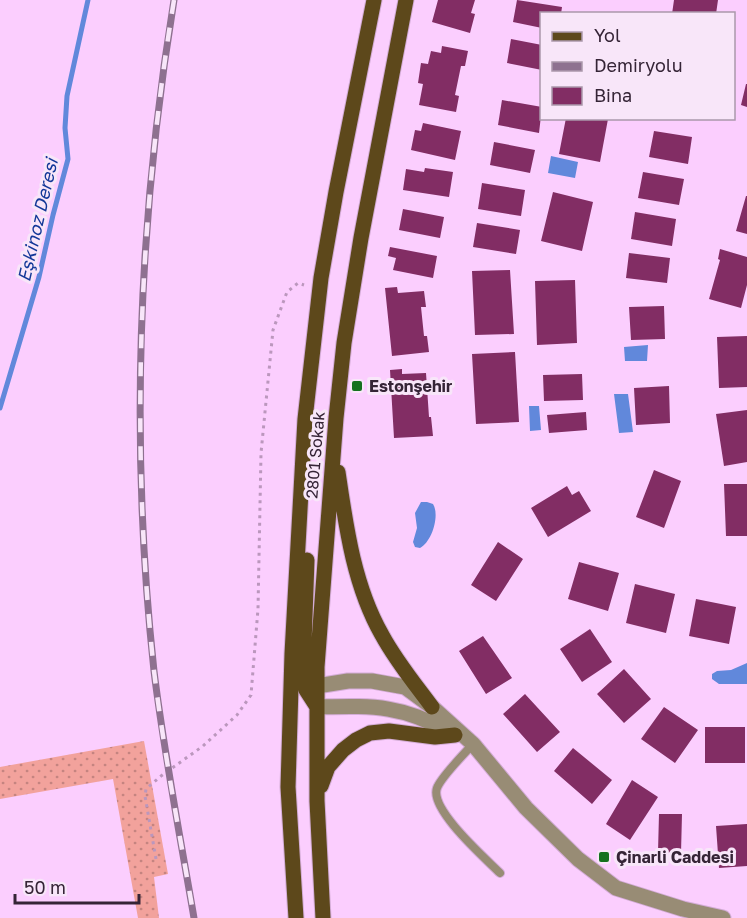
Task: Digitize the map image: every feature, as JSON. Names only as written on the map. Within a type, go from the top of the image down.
[{"type":"main road","name":"2801 Sokak","points":[[296,918],[288,787],[305,420],[323,267],[374,0]]},
{"type":"main road","name":"2801 Sokak","points":[[312,688],[344,343],[406,0]]},
{"type":"main road","points":[[305,420],[311,488],[303,681],[312,688],[317,707],[317,801],[323,918]]},
{"type":"main road","points":[[334,447],[346,530],[361,587],[380,633],[432,707]]},
{"type":"main road","points":[[290,711],[297,699],[312,688]]},
{"type":"main road","points":[[317,801],[328,767],[349,745],[370,734],[389,731],[435,737],[455,735]]},
{"type":"street","points":[[312,688],[348,681],[389,683],[405,687],[432,707],[473,744],[526,808],[578,859],[616,888],[683,909],[723,918]]},
{"type":"street","points":[[317,707],[385,707],[403,711],[431,722],[473,744]]},
{"type":"lane","points":[[473,744],[437,786],[435,795],[444,815],[500,873]]},
{"type":"path","points":[[156,859],[145,796],[146,789],[160,776],[203,746],[237,715],[251,695],[258,609],[261,453],[273,330],[287,292],[297,283],[308,286]]},
{"type":"shaded area","points":[[144,741],[168,874],[154,877],[159,918],[138,918],[113,779],[0,799],[0,767]]},
{"type":"water","points":[[551,156],[578,162],[575,178],[548,173]]},
{"type":"water","points":[[648,345],[647,361],[625,361],[624,347]]},
{"type":"water","points":[[614,394],[628,394],[633,432],[619,433]]},
{"type":"water","points":[[529,406],[539,406],[541,430],[530,431]]},
{"type":"water","points":[[421,502],[433,504],[436,515],[434,528],[428,540],[420,548],[415,547],[413,542],[417,528],[415,513]]},
{"type":"water","points":[[747,663],[747,684],[719,684],[712,679],[712,674],[717,671],[731,670]]},
{"type":"building","points":[[438,0],[475,0],[471,13],[475,14],[470,33],[432,22]]},
{"type":"building","points":[[517,0],[562,7],[561,12],[540,12],[540,28],[513,22]]},
{"type":"building","points":[[674,0],[718,0],[716,12],[672,12]]},
{"type":"building","points":[[511,39],[540,45],[540,70],[507,63]]},
{"type":"building","points":[[442,46],[468,51],[465,66],[461,66],[455,95],[459,96],[456,112],[419,105],[423,84],[418,83],[421,63],[428,64],[431,51],[441,53]]},
{"type":"building","points":[[747,84],[747,107],[741,105]]},
{"type":"building","points":[[502,100],[540,107],[539,133],[498,125]]},
{"type":"building","points":[[566,120],[608,120],[600,162],[559,154]]},
{"type":"building","points":[[423,123],[461,131],[455,160],[411,150],[415,130],[421,131]]},
{"type":"building","points":[[654,131],[692,137],[688,164],[649,157]]},
{"type":"building","points":[[494,142],[535,150],[530,173],[490,165]]},
{"type":"building","points":[[425,168],[453,172],[449,197],[403,190],[406,169],[424,172]]},
{"type":"building","points":[[643,172],[684,179],[679,205],[638,198]]},
{"type":"building","points":[[482,183],[525,190],[521,216],[478,209]]},
{"type":"building","points":[[553,192],[593,202],[582,251],[541,241]]},
{"type":"building","points":[[747,196],[747,234],[736,231]]},
{"type":"building","points":[[403,209],[444,217],[440,238],[399,230]]},
{"type":"building","points":[[635,212],[676,219],[672,246],[631,239]]},
{"type":"building","points":[[477,223],[520,230],[516,254],[473,247]]},
{"type":"building","points":[[390,247],[437,256],[433,278],[393,270],[396,258],[388,256]]},
{"type":"building","points":[[720,249],[747,257],[747,285],[741,308],[709,299],[720,260],[718,259]]},
{"type":"building","points":[[629,253],[670,258],[667,283],[626,278]]},
{"type":"building","points":[[510,270],[514,334],[475,335],[472,271]]},
{"type":"building","points":[[575,280],[577,343],[537,345],[535,281]]},
{"type":"building","points":[[397,287],[398,293],[424,291],[426,307],[421,307],[424,336],[427,336],[429,352],[392,356],[385,288]]},
{"type":"building","points":[[664,306],[665,339],[631,340],[629,307]]},
{"type":"building","points":[[747,336],[747,387],[719,388],[717,337]]},
{"type":"building","points":[[515,352],[519,422],[476,424],[472,354]]},
{"type":"building","points":[[402,369],[402,374],[426,373],[429,417],[431,417],[433,436],[394,438],[390,370]]},
{"type":"building","points":[[582,374],[583,400],[544,401],[543,375]]},
{"type":"building","points":[[669,386],[670,423],[636,425],[634,388]]},
{"type":"building","points":[[747,410],[747,462],[724,466],[716,414]]},
{"type":"building","points":[[586,412],[587,430],[549,433],[547,415]]},
{"type":"building","points":[[654,470],[681,481],[664,528],[636,517]]},
{"type":"building","points":[[724,484],[747,484],[747,536],[726,536]]},
{"type":"building","points":[[567,486],[572,495],[579,491],[591,511],[548,537],[531,508]]},
{"type":"building","points":[[498,542],[523,559],[496,601],[471,585]]},
{"type":"building","points":[[579,562],[619,573],[608,611],[568,599]]},
{"type":"building","points":[[635,584],[675,594],[666,633],[626,623]]},
{"type":"building","points":[[696,599],[736,607],[729,644],[689,636]]},
{"type":"building","points":[[590,629],[612,662],[582,682],[560,649]]},
{"type":"building","points":[[483,636],[512,678],[486,694],[459,651]]},
{"type":"building","points":[[624,669],[651,699],[624,723],[597,694]]},
{"type":"building","points":[[525,694],[560,732],[537,752],[503,714]]},
{"type":"building","points":[[664,707],[698,730],[675,763],[641,739]]},
{"type":"building","points":[[705,727],[745,727],[745,763],[705,763]]},
{"type":"building","points":[[573,748],[612,780],[592,804],[554,771]]},
{"type":"building","points":[[632,780],[658,797],[630,840],[606,824]]},
{"type":"building","points":[[659,814],[682,814],[681,853],[658,852]]},
{"type":"building","points":[[747,824],[747,866],[719,868],[716,826]]},
{"type":"waterway","name":"Eşkinoz Deresi","points":[[0,408],[39,277],[68,159],[65,128],[67,96],[88,0]]},
{"type":"railway","points":[[174,0],[152,167],[146,251],[140,419],[146,587],[154,671],[167,764],[194,918]]},
{"type":"place","name":"Estonşehir","points":[[357,386]]},
{"type":"place","name":"Çinarli Caddesi","points":[[604,857]]}]
